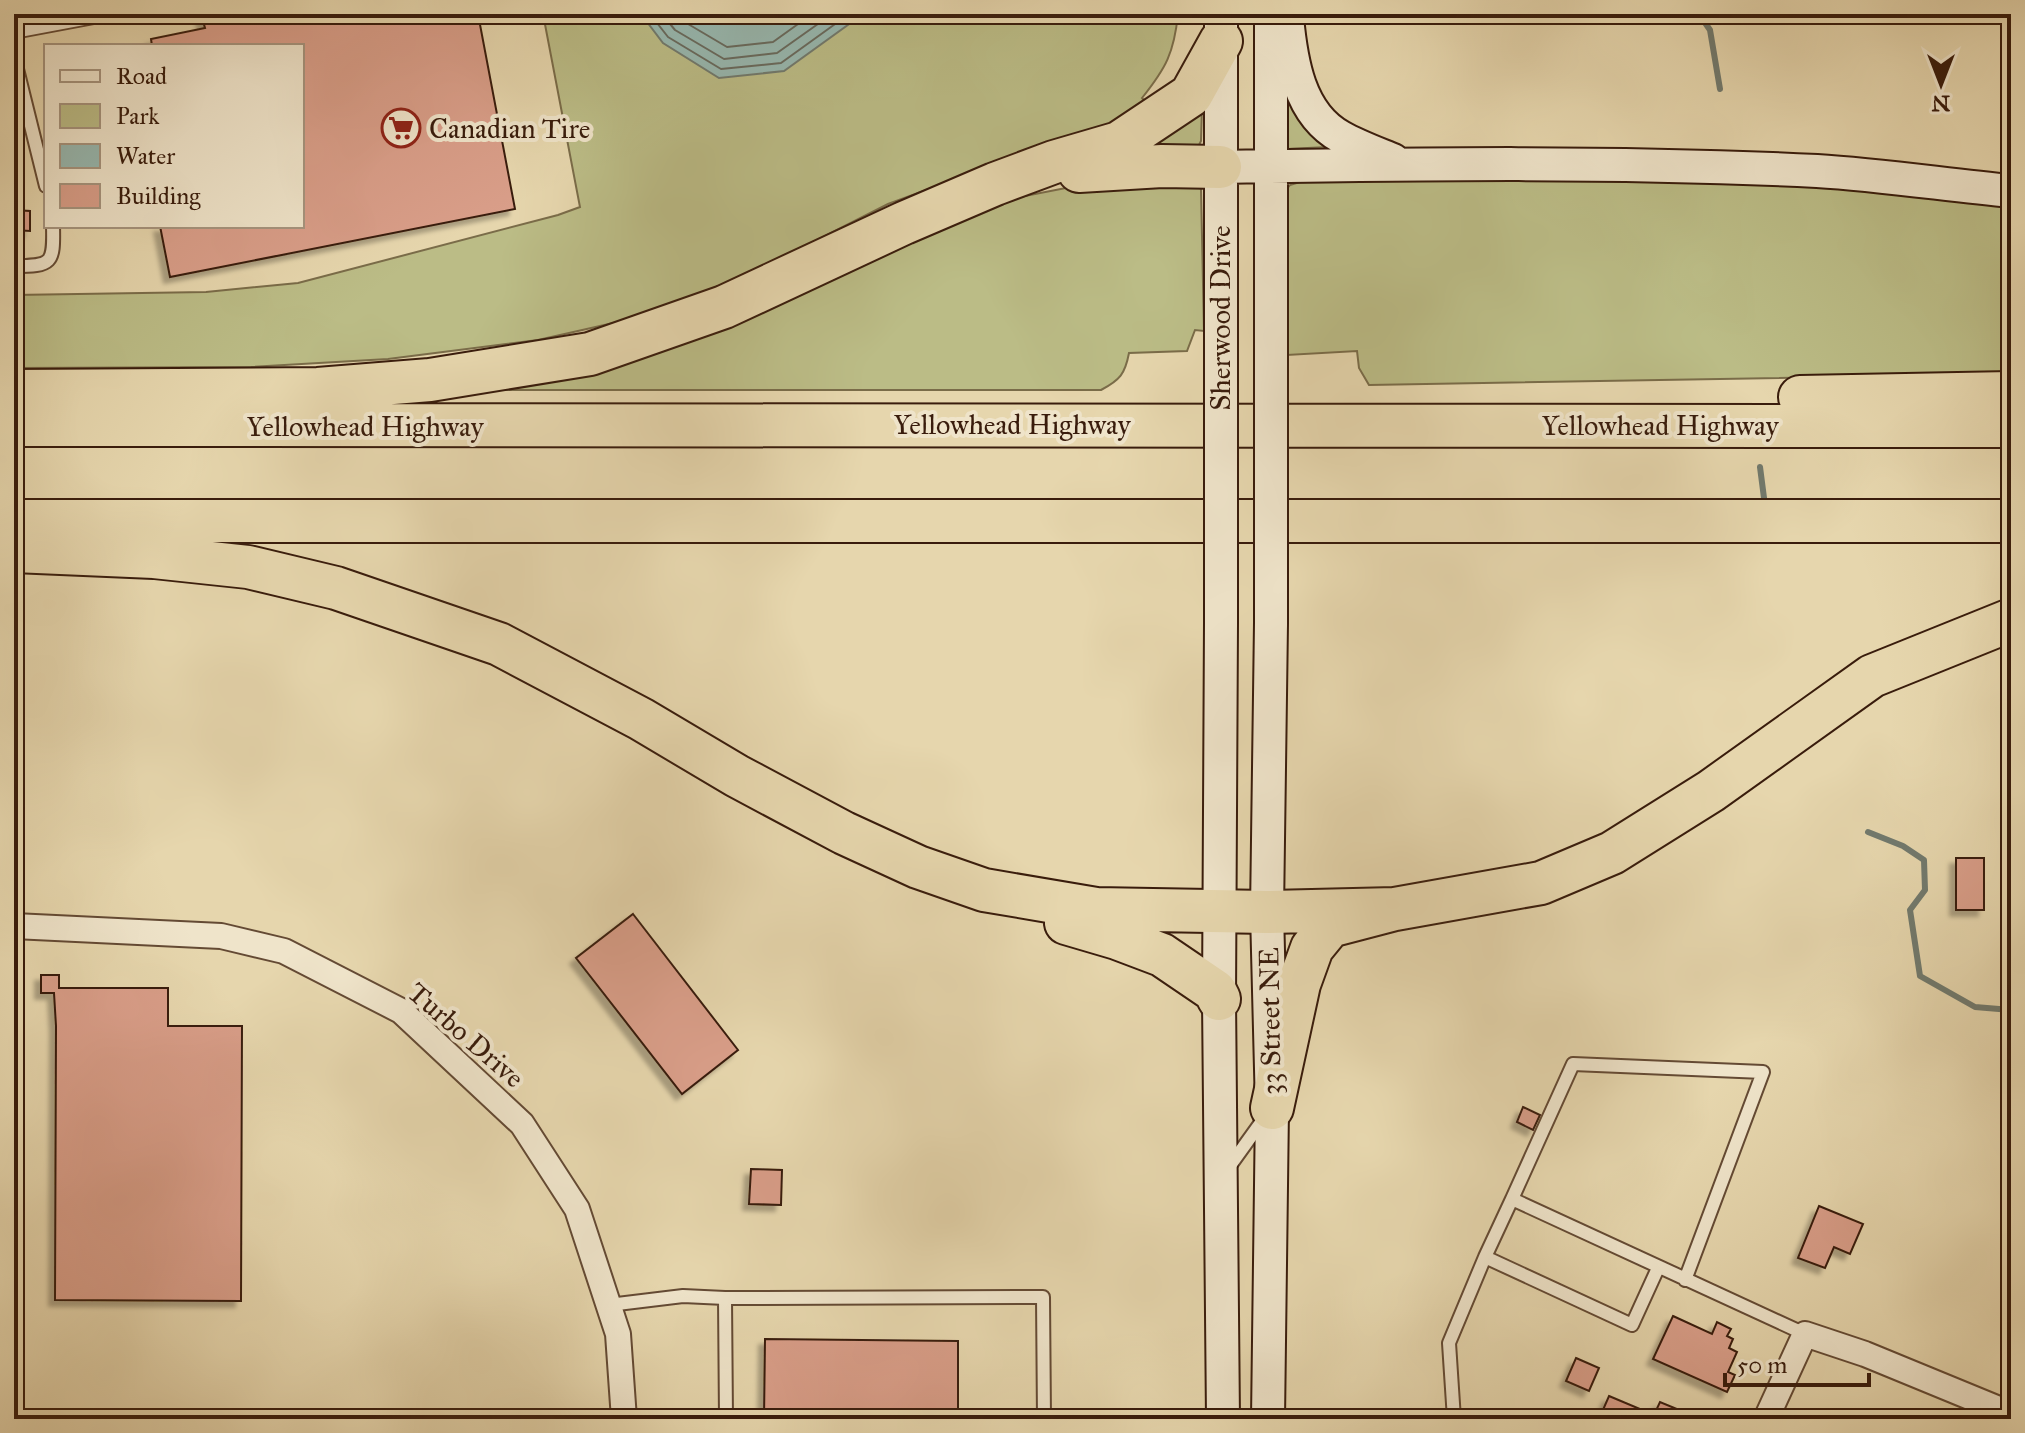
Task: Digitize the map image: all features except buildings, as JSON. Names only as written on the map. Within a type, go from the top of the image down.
[{"type":"highway","points":[[14,391],[318,389],[430,380],[590,354],[724,307],[995,184],[1119,143],[1164,116],[1191,95],[1221,27]]},
{"type":"highway","points":[[995,184],[1100,168],[1220,167]]},
{"type":"highway","points":[[1700,424],[1763,397],[2011,393]]},
{"type":"highway","name":"Yellowhead Highway","points":[[14,425],[2011,426]]},
{"type":"highway","points":[[14,521],[2011,521]]},
{"type":"highway","points":[[14,551],[154,557],[248,567],[336,588],[499,644],[641,719],[737,776],[844,833],[918,867],[984,890],[1096,909],[1221,912],[1395,909]]},
{"type":"highway","points":[[1272,1108],[1289,1021],[1312,948],[1330,926],[1395,909],[1541,883],[1612,853],[1711,791],[1872,676],[2011,620]]},
{"type":"highway","points":[[984,890],[1008,907],[1117,938],[1162,955],[1215,991],[1219,999]]},
{"type":"main road","name":"Sherwood Drive","points":[[1271,14],[1271,623]]},
{"type":"main road","points":[[1287,14],[1290,46],[1301,92],[1315,115],[1338,136],[1403,164]]},
{"type":"main road","name":"Sherwood Drive","points":[[1221,27],[1221,623]]},
{"type":"main road","points":[[1220,167],[1601,165],[1821,171],[2011,191]]},
{"type":"main road","name":"33 Street NE","points":[[1221,623],[1219,999],[1223,1419]]},
{"type":"main road","name":"33 Street NE","points":[[1268,1419],[1272,1108],[1267,912],[1271,623]]},
{"type":"street","name":"Turbo Drive","points":[[14,926],[221,936],[284,951],[401,1011],[522,1124],[577,1209],[618,1334],[624,1419]]},
{"type":"street","points":[[1766,1419],[1805,1334],[1865,1354],[2011,1414]]},
{"type":"lane","points":[[14,32],[63,18],[110,14]]},
{"type":"lane","points":[[14,57],[44,178]]},
{"type":"lane","points":[[14,266],[39,266],[48,261],[54,252],[53,228]]},
{"type":"lane","points":[[1454,1419],[1449,1343],[1573,1064],[1763,1072],[1685,1280]]},
{"type":"lane","points":[[1220,1180],[1272,1108]]},
{"type":"lane","points":[[1512,1199],[1805,1334]]},
{"type":"lane","points":[[1485,1257],[1632,1325],[1658,1268]]},
{"type":"lane","points":[[609,1305],[683,1296],[1043,1297],[1044,1419]]},
{"type":"lane","points":[[725,1298],[726,1419]]},
{"type":"green space","points":[[543,14],[1178,14],[1168,59],[1142,98],[1151,109],[1132,119],[888,204],[748,275],[631,319],[538,340],[388,359],[251,367],[14,368],[14,295],[206,292],[298,283],[580,207]]},
{"type":"green space","points":[[1284,57],[1328,147],[1287,149],[1283,146]]},
{"type":"green space","points":[[1202,107],[1198,147],[1118,153]]},
{"type":"green space","points":[[1117,178],[1191,182],[1201,189],[1204,331],[1195,330],[1187,351],[1129,353],[1121,376],[1101,390],[388,390],[453,383],[999,201]]},
{"type":"green space","points":[[1313,178],[1709,180],[1856,187],[2011,207],[2011,374],[1369,385],[1359,368],[1357,351],[1287,355],[1283,194],[1290,185]]},
{"type":"water","points":[[641,14],[863,14],[784,71],[719,78],[663,43]]},
{"type":"waterway","points":[[1699,14],[1710,30],[1720,89]]},
{"type":"waterway","points":[[1760,467],[1764,498]]},
{"type":"waterway","points":[[1868,832],[1903,846],[1924,860],[1925,890],[1910,910],[1920,976],[1975,1007],[2011,1010]]},
{"type":"place","name":"Canadian Tire","points":[[401,128]]}]
